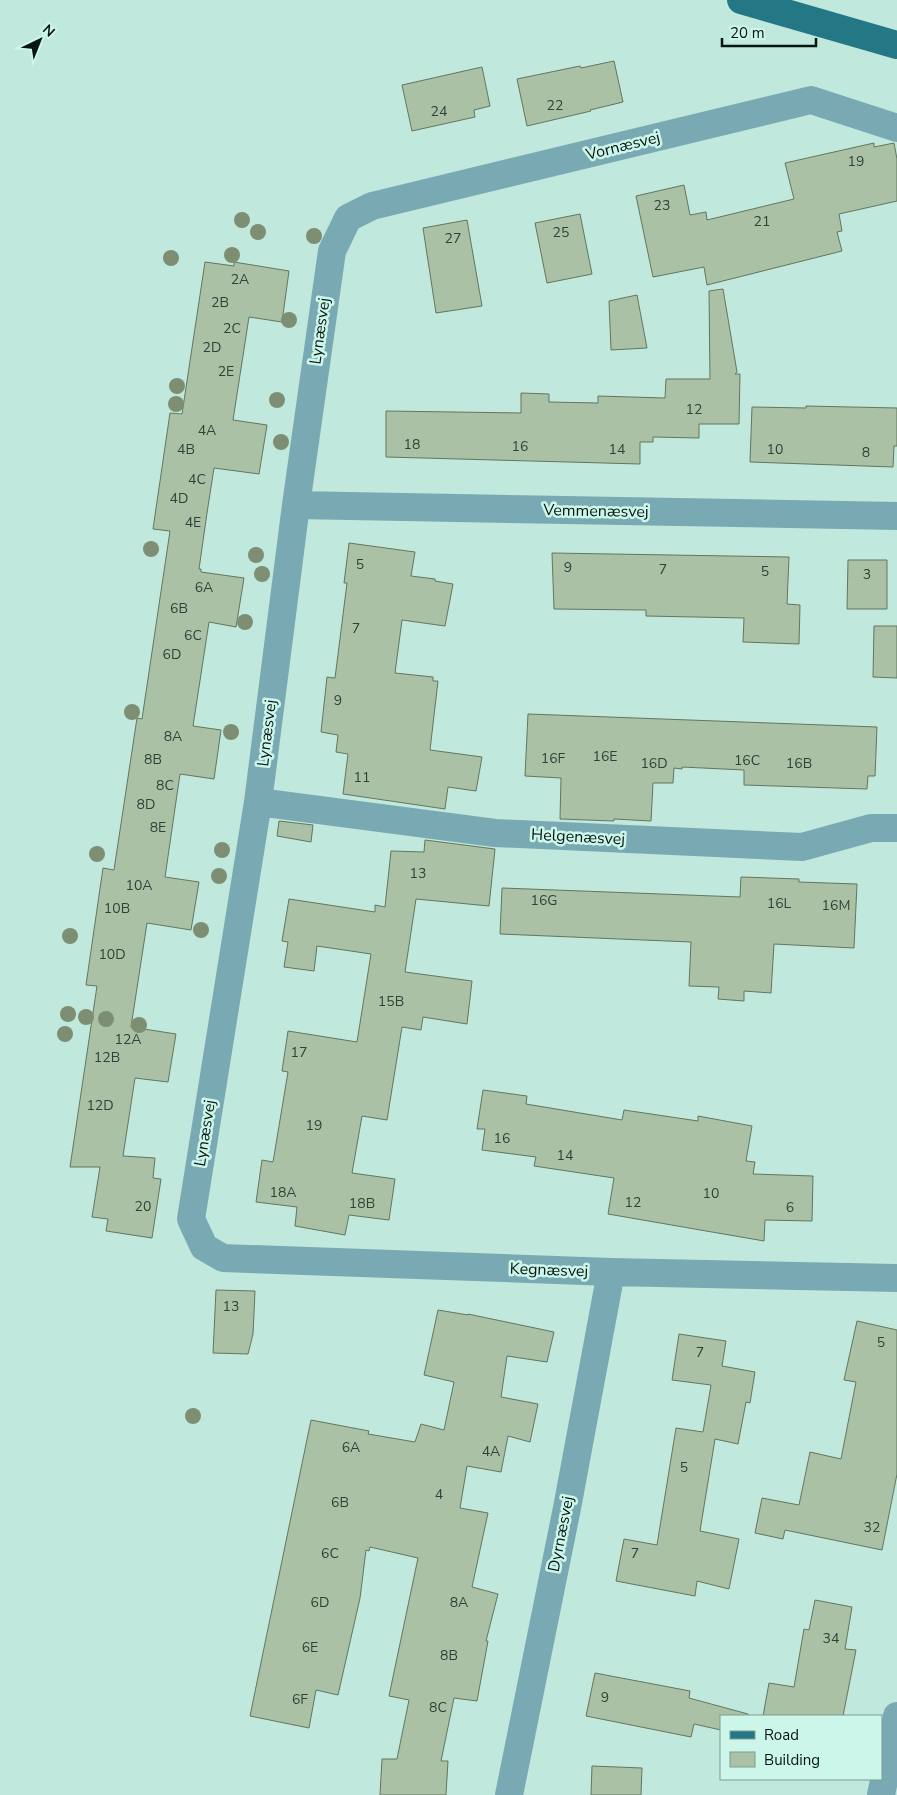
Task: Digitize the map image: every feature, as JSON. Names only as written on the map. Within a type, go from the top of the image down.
[{"type":"main road","points":[[741,0],[897,45]]},
{"type":"street","name":"Vornæsvej","points":[[348,218],[372,206],[811,100],[897,128]]},
{"type":"street","name":"Lynæsvej","points":[[204,1247],[191,1219],[258,802],[296,505],[332,251],[348,218]]},
{"type":"street","name":"Vemmenæsvej","points":[[296,505],[897,516]]},
{"type":"street","name":"Helgenæsvej","points":[[258,802],[495,833],[802,847],[871,828],[897,828]]},
{"type":"street","name":"Kegnæsvej","points":[[204,1247],[223,1258],[611,1272],[897,1278]]},
{"type":"street","name":"Dyrnæsvej","points":[[509,1795],[567,1508],[611,1272]]},
{"type":"street","points":[[881,1795],[897,1716]]},
{"type":"building","points":[[614,61],[623,102],[527,126],[517,79]]},
{"type":"building","points":[[482,67],[490,106],[474,110],[475,117],[412,131],[402,85]]},
{"type":"building","points":[[874,143],[874,147],[894,143],[897,159],[897,201],[839,214],[842,231],[837,232],[842,251],[707,285],[704,267],[653,277],[636,196],[684,185],[690,215],[706,212],[707,220],[794,199],[785,163]]},
{"type":"building","points":[[580,214],[592,274],[547,283],[535,223]]},
{"type":"building","points":[[467,220],[482,306],[436,313],[423,228]]},
{"type":"building","points":[[205,262],[234,266],[234,262],[289,271],[282,322],[249,317],[233,420],[267,425],[259,474],[214,468],[207,513],[199,569],[201,569],[201,572],[244,578],[236,627],[209,622],[193,726],[221,730],[214,779],[180,774],[165,877],[199,882],[191,930],[147,923],[131,1027],[176,1034],[168,1082],[135,1078],[123,1156],[155,1158],[153,1178],[161,1179],[152,1238],[106,1231],[108,1219],[92,1217],[100,1167],[70,1167],[97,986],[86,985],[103,868],[114,870],[137,718],[142,719],[170,531],[153,529],[170,413],[182,414]]},
{"type":"building","points":[[723,289],[737,372],[735,374],[740,374],[739,424],[699,424],[699,438],[653,437],[653,442],[640,442],[640,464],[386,457],[386,411],[521,413],[521,393],[549,394],[549,402],[598,403],[598,396],[665,398],[666,379],[710,379],[709,291]]},
{"type":"building","points":[[637,295],[647,348],[611,350],[609,301]]},
{"type":"building","points":[[806,406],[897,408],[897,446],[894,446],[893,467],[750,462],[752,407],[806,408]]},
{"type":"building","points":[[349,543],[415,552],[411,576],[435,579],[435,581],[453,584],[445,626],[402,620],[395,673],[433,677],[433,681],[438,681],[430,750],[482,757],[476,791],[448,787],[445,809],[343,794],[348,754],[336,752],[338,735],[321,732],[327,677],[335,678],[347,583],[344,583]]},
{"type":"building","points":[[552,553],[789,557],[787,604],[800,605],[799,644],[743,642],[744,618],[646,616],[646,610],[554,609]]},
{"type":"building","points":[[848,560],[887,560],[887,609],[847,609]]},
{"type":"building","points":[[874,626],[897,626],[897,678],[873,677]]},
{"type":"building","points":[[528,714],[877,727],[875,776],[868,776],[867,789],[744,785],[744,770],[674,768],[673,783],[653,783],[651,821],[560,819],[561,778],[525,776]]},
{"type":"building","points":[[279,821],[313,825],[311,842],[277,836]]},
{"type":"building","points":[[425,840],[495,849],[489,906],[416,899],[405,972],[472,981],[467,1024],[423,1017],[421,1030],[402,1027],[387,1120],[362,1116],[352,1173],[395,1179],[389,1220],[349,1215],[345,1235],[295,1226],[297,1207],[256,1202],[262,1160],[273,1162],[288,1072],[282,1071],[288,1031],[357,1042],[371,954],[317,946],[314,971],[284,967],[288,942],[282,941],[289,899],[375,912],[375,905],[385,907],[391,851],[424,852]]},
{"type":"building","points":[[741,877],[857,884],[854,948],[774,944],[771,993],[744,991],[744,1001],[718,999],[719,987],[689,986],[691,942],[500,934],[502,888],[740,897]]},
{"type":"building","points":[[483,1090],[527,1096],[526,1104],[622,1120],[624,1110],[698,1121],[698,1116],[752,1126],[746,1161],[755,1162],[753,1174],[813,1176],[812,1221],[765,1220],[764,1241],[608,1214],[614,1178],[534,1166],[536,1157],[482,1150],[485,1129],[477,1129]]},
{"type":"building","points":[[216,1290],[255,1291],[253,1334],[248,1354],[213,1353]]},
{"type":"building","points":[[438,1310],[468,1314],[554,1332],[547,1362],[507,1356],[501,1397],[538,1404],[530,1442],[508,1436],[501,1472],[467,1466],[460,1508],[488,1513],[472,1587],[498,1594],[486,1641],[488,1641],[477,1701],[454,1698],[441,1761],[448,1761],[446,1795],[380,1795],[382,1759],[397,1759],[409,1700],[389,1696],[418,1558],[370,1547],[369,1551],[366,1550],[360,1598],[338,1695],[316,1690],[309,1728],[250,1716],[311,1420],[369,1431],[368,1434],[415,1442],[421,1424],[444,1430],[454,1382],[424,1375]]},
{"type":"building","points":[[857,1321],[897,1330],[897,1474],[882,1550],[785,1530],[783,1539],[755,1533],[762,1498],[799,1505],[810,1452],[841,1459],[856,1382],[844,1380]]},
{"type":"building","points":[[679,1334],[726,1341],[722,1366],[755,1372],[750,1403],[746,1402],[738,1444],[715,1439],[700,1531],[739,1539],[729,1589],[697,1581],[695,1596],[616,1581],[624,1539],[657,1545],[676,1428],[703,1432],[711,1385],[672,1380]]},
{"type":"building","points":[[815,1600],[852,1607],[845,1649],[856,1650],[843,1715],[763,1715],[769,1683],[794,1687],[804,1629],[809,1630]]},
{"type":"building","points":[[595,1673],[690,1691],[689,1698],[748,1714],[720,1715],[720,1730],[694,1724],[691,1737],[586,1716]]},
{"type":"building","points":[[592,1766],[642,1768],[641,1795],[591,1795]]}]
